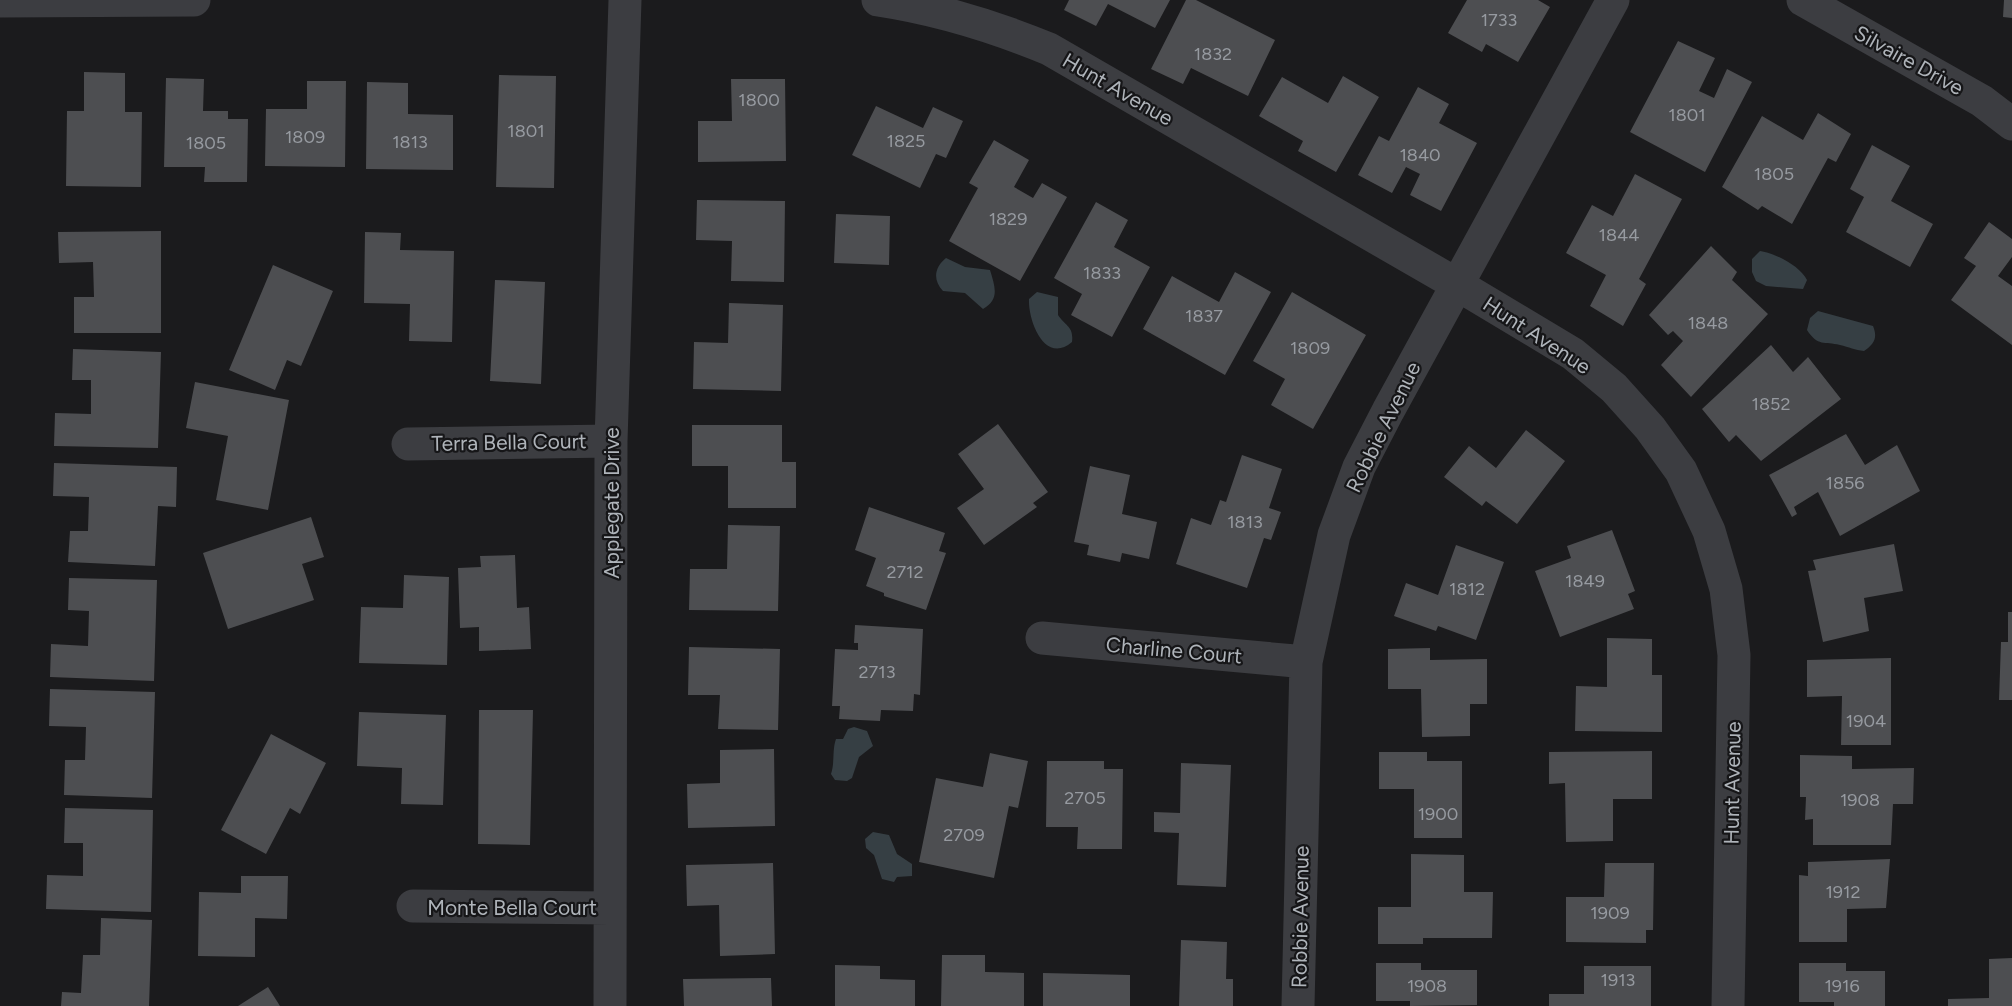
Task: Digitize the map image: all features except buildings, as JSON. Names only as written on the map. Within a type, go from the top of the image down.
[{"type":"street","points":[[0,1],[194,0]]},
{"type":"street","name":"Applegate Drive","points":[[610,1006],[611,441],[625,0]]},
{"type":"street","name":"Hunt Avenue","points":[[878,0],[928,8],[988,25],[1049,50],[1458,285],[1573,354],[1614,388],[1650,428],[1681,471],[1709,531],[1726,589],[1734,655],[1728,1006]]},
{"type":"street","name":"Robbie Avenue","points":[[1298,1006],[1306,662],[1334,535],[1359,467],[1613,0]]},
{"type":"street","name":"Silvaire Drive","points":[[1803,0],[1982,101],[2012,124]]},
{"type":"street","name":"Terra Bella Court","points":[[408,444],[611,441]]},
{"type":"street","name":"Charline Court","points":[[1042,638],[1306,662]]},
{"type":"street","name":"Monte Bella Court","points":[[413,906],[610,908]]},
{"type":"shaded area","points":[[1760,251],[1780,257],[1799,270],[1807,280],[1803,289],[1766,286],[1756,281],[1752,272],[1752,259]]},
{"type":"shaded area","points":[[946,258],[965,267],[990,270],[995,292],[988,305],[983,309],[965,293],[943,291],[937,282],[936,273],[939,265]]},
{"type":"shaded area","points":[[1037,292],[1058,297],[1058,315],[1072,333],[1072,342],[1062,348],[1054,348],[1046,344],[1035,328],[1029,308],[1029,299]]},
{"type":"shaded area","points":[[1818,311],[1873,326],[1874,340],[1864,351],[1818,341],[1807,330],[1810,318]]},
{"type":"shaded area","points":[[854,727],[867,731],[873,746],[859,757],[852,778],[847,781],[835,780],[831,774],[836,739],[843,739],[848,729]]},
{"type":"shaded area","points":[[873,832],[889,835],[897,854],[912,864],[912,876],[897,877],[894,882],[882,879],[874,855],[866,848],[865,839]]}]
